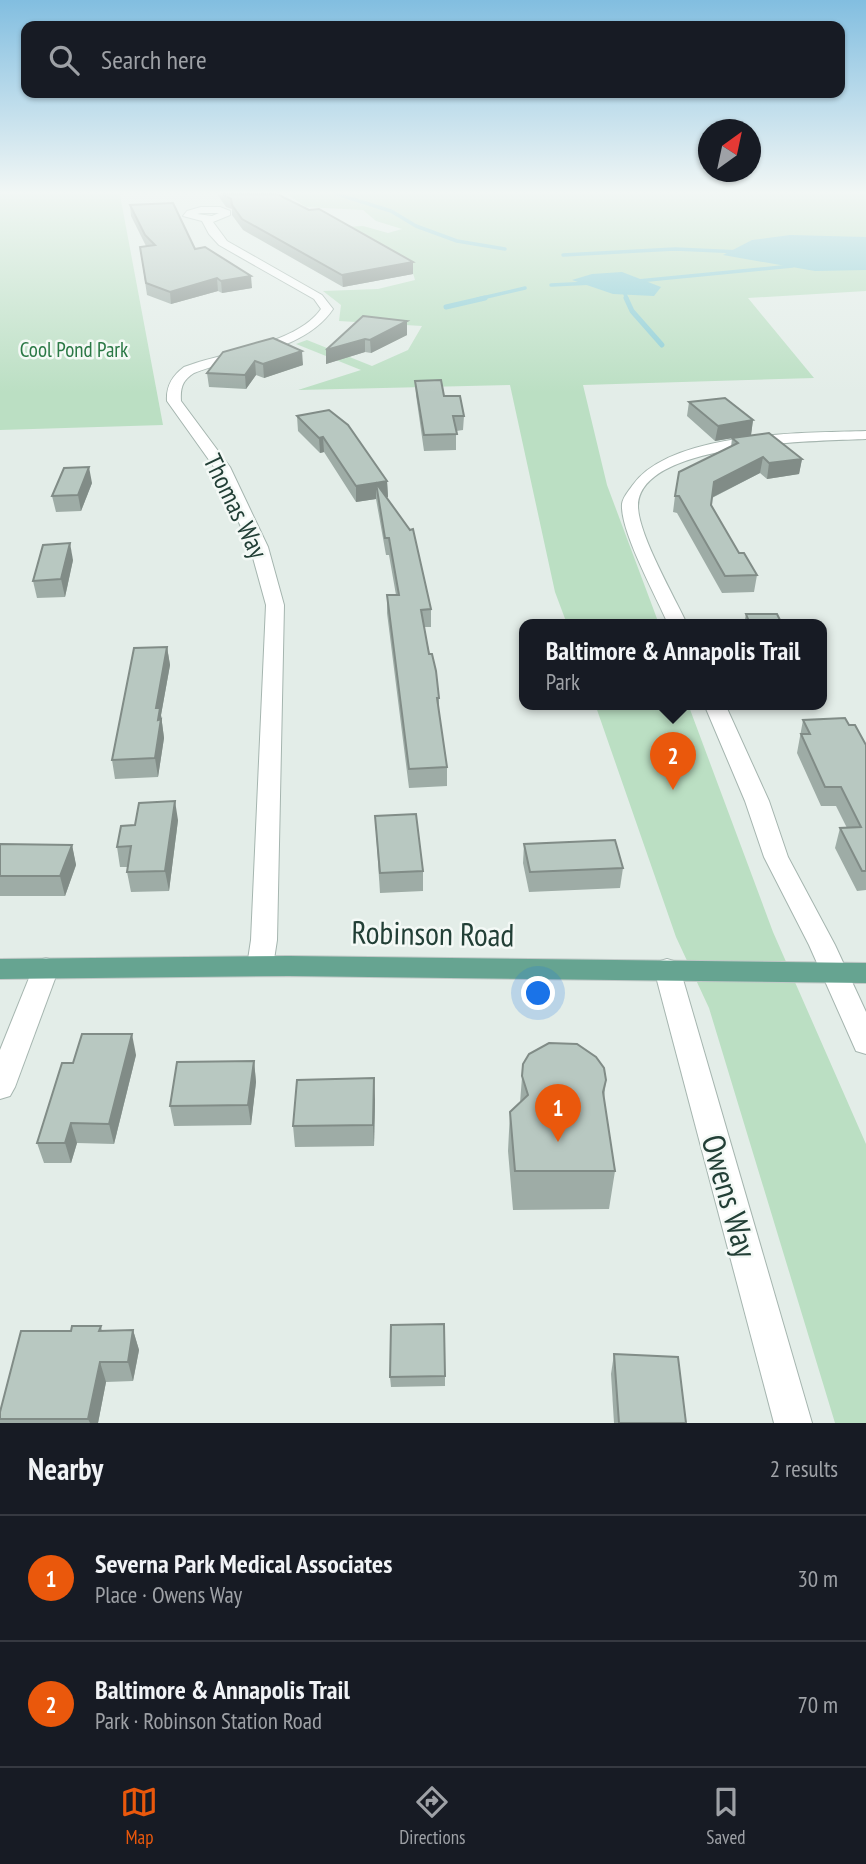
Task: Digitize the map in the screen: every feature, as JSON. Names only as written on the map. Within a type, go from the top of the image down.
[{"type":"main road","name":"Robinson Road","points":[[0,969],[260,966],[866,973]]},
{"type":"street","name":"Thomas Way","points":[[254,260],[318,297],[327,309],[325,315],[313,327],[298,334],[188,370],[182,374],[173,390],[174,401],[222,467],[260,547],[275,605],[264,940],[260,966]]},
{"type":"street","points":[[676,619],[631,520],[630,502],[637,487],[672,461],[707,449],[770,440],[866,435]]},
{"type":"street","points":[[717,710],[757,801],[776,857],[835,973],[866,1043]]},
{"type":"street","points":[[0,1087],[46,968]]},
{"type":"street","name":"Owens Way","points":[[667,969],[793,1423]]},
{"type":"green space","name":"Cool Pond Park","points":[[0,260],[132,260],[163,425],[0,430]]},
{"type":"green space","points":[[393,260],[866,260],[866,291],[748,298],[814,378],[583,385],[607,485],[657,619],[565,619],[555,592],[510,385],[298,390],[361,370],[296,344],[307,340],[372,366],[408,350],[422,326],[339,321],[341,305],[323,291],[378,289],[415,280],[412,270]]},
{"type":"green space","points":[[597,710],[690,710],[773,932],[866,1144],[866,1423],[835,1423],[709,1008],[676,937]]},
{"type":"water","points":[[754,260],[866,260],[866,270],[815,271]]},
{"type":"water","points":[[622,272],[661,287],[654,296],[613,294],[572,280],[592,274]]},
{"type":"building","points":[[142,260],[226,260],[251,276],[221,281],[217,278],[170,292],[146,283]]},
{"type":"building","points":[[316,260],[413,262],[342,275]]},
{"type":"building","points":[[363,316],[407,321],[370,340],[326,350]]},
{"type":"building","points":[[273,338],[302,351],[263,364],[255,361],[245,375],[207,373],[223,352]]},
{"type":"building","points":[[441,380],[444,396],[460,396],[464,416],[453,416],[457,434],[424,435],[415,381]]},
{"type":"building","points":[[725,398],[753,420],[718,426],[689,402]]},
{"type":"building","points":[[329,410],[348,425],[387,481],[356,486],[323,437],[319,438],[297,416]]},
{"type":"building","points":[[769,433],[802,459],[769,463],[763,457],[714,482],[711,505],[739,553],[744,553],[757,575],[725,576],[679,496],[675,496],[679,472],[738,443],[732,438]]},
{"type":"building","points":[[89,467],[78,495],[52,496],[64,468]]},
{"type":"building","points":[[376,483],[410,530],[413,529],[431,609],[421,610],[429,654],[432,654],[436,671],[447,767],[409,769],[387,595],[399,595],[389,538],[385,538]]},
{"type":"building","points":[[70,543],[61,579],[33,581],[43,545]]},
{"type":"building","points":[[746,614],[777,614],[780,619],[748,619]]},
{"type":"building","points":[[167,647],[156,708],[160,708],[158,720],[161,719],[155,758],[112,760],[134,648]]},
{"type":"building","points":[[845,718],[849,725],[855,725],[866,745],[866,871],[862,871],[840,828],[861,827],[841,787],[825,787],[801,734],[810,734],[803,720]]},
{"type":"building","points":[[175,801],[165,871],[127,872],[131,846],[117,847],[121,826],[135,825],[139,803]]},
{"type":"building","points":[[416,814],[423,871],[380,873],[375,816]]},
{"type":"building","points":[[615,840],[623,868],[530,872],[524,844]]},
{"type":"building","points":[[0,844],[72,845],[60,876],[0,876]]},
{"type":"building","points":[[82,1034],[132,1034],[109,1124],[71,1123],[65,1143],[37,1143],[62,1063],[73,1063]]},
{"type":"building","points":[[549,1043],[577,1044],[596,1057],[604,1068],[606,1080],[603,1092],[615,1171],[515,1171],[510,1112],[528,1095],[522,1076],[523,1064],[529,1054]]},
{"type":"building","points":[[254,1061],[248,1105],[170,1106],[177,1062]]},
{"type":"building","points":[[374,1078],[373,1125],[293,1126],[297,1080]]},
{"type":"building","points":[[444,1324],[445,1376],[390,1377],[391,1325]]},
{"type":"building","points":[[72,1326],[101,1326],[99,1331],[133,1330],[128,1362],[100,1362],[88,1419],[0,1419],[21,1331],[71,1331]]},
{"type":"building","points":[[614,1354],[678,1357],[686,1423],[619,1423]]},
{"type":"waterway","points":[[638,281],[792,266]]},
{"type":"waterway","points":[[551,285],[593,283]]},
{"type":"waterway","points":[[627,299],[625,294],[629,285]]},
{"type":"waterway","points":[[478,299],[525,288]]},
{"type":"waterway","points":[[446,307],[485,298]]},
{"type":"waterway","points":[[626,298],[632,311],[662,345]]},
{"type":"place","name":"Baltimore & Annapolis Trail","points":[[673,790]]},
{"type":"place","name":"Severna Park Medical Associates","points":[[558,1142]]}]
